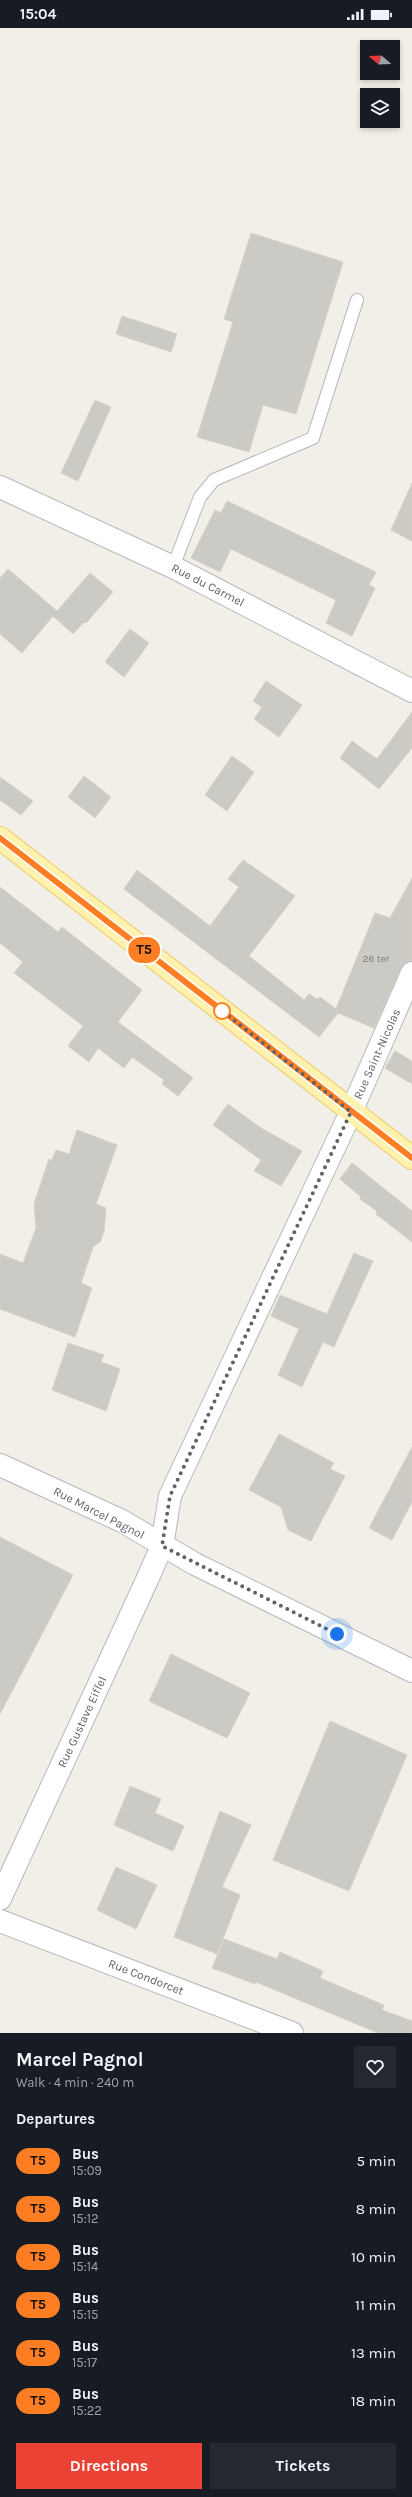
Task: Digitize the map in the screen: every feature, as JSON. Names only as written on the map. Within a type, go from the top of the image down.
[{"type":"main road","points":[[0,838],[412,1158]]},
{"type":"street","name":"Rue du Carmel","points":[[0,487],[173,567],[412,691]]},
{"type":"street","name":"Rue Saint-Nicolas","points":[[162,1546],[170,1496],[351,1112],[412,973]]},
{"type":"street","name":"Rue Marcel Pagnol","points":[[0,1465],[122,1521],[162,1546],[412,1671]]},
{"type":"street","name":"Rue Gustave Eiffel","points":[[0,1898],[162,1546]]},
{"type":"street","name":"Rue Condorcet","points":[[0,1921],[292,2033]]},
{"type":"lane","points":[[173,567],[200,497],[214,480],[313,438],[357,300]]},
{"type":"building","points":[[251,233],[343,262],[296,414],[263,405],[249,452],[197,437],[233,322],[224,319]]},
{"type":"building","points":[[122,316],[177,334],[171,352],[116,334]]},
{"type":"building","points":[[95,400],[111,407],[78,481],[61,473]]},
{"type":"building","points":[[412,483],[412,541],[391,530]]},
{"type":"building","points":[[227,501],[376,572],[369,585],[375,588],[352,636],[326,623],[336,600],[231,549],[220,572],[191,558],[215,510],[221,513]]},
{"type":"building","points":[[8,569],[57,611],[90,573],[113,592],[86,623],[84,622],[73,634],[53,616],[22,653],[0,634],[0,578]]},
{"type":"building","points":[[130,629],[149,643],[124,677],[105,662]]},
{"type":"building","points":[[266,681],[302,705],[279,737],[254,719],[262,707],[253,701]]},
{"type":"building","points":[[412,712],[412,748],[379,789],[340,758],[352,741],[377,759]]},
{"type":"building","points":[[232,756],[254,772],[227,811],[205,795]]},
{"type":"building","points":[[84,776],[111,797],[95,818],[68,797]]},
{"type":"building","points":[[0,777],[33,801],[21,815],[0,800]]},
{"type":"building","points":[[243,860],[295,896],[249,956],[304,1000],[309,994],[317,999],[320,997],[336,1009],[375,913],[390,918],[412,878],[412,961],[405,963],[401,968],[374,1028],[338,1013],[319,1037],[124,889],[137,870],[210,926],[239,887],[228,879]]},
{"type":"building","points":[[0,887],[58,932],[62,927],[142,990],[118,1022],[193,1078],[178,1096],[162,1084],[164,1080],[132,1057],[124,1068],[98,1048],[89,1062],[68,1046],[83,1026],[14,973],[23,962],[0,943]]},
{"type":"building","points":[[395,1051],[412,1061],[412,1084],[385,1068]]},
{"type":"building","points":[[228,1104],[261,1128],[302,1151],[281,1186],[254,1171],[261,1160],[213,1125]]},
{"type":"building","points":[[77,1130],[117,1145],[96,1204],[106,1208],[104,1231],[100,1242],[93,1247],[81,1283],[92,1288],[75,1337],[0,1309],[0,1254],[23,1263],[36,1228],[34,1204],[49,1159],[52,1160],[56,1150],[69,1154]]},
{"type":"building","points":[[352,1163],[412,1211],[412,1242],[376,1214],[377,1211],[360,1199],[361,1197],[340,1179]]},
{"type":"building","points":[[354,1253],[373,1261],[334,1347],[323,1342],[302,1387],[278,1375],[299,1329],[271,1316],[280,1295],[327,1314]]},
{"type":"building","points":[[68,1343],[104,1355],[101,1362],[120,1369],[106,1411],[52,1390]]},
{"type":"building","points":[[279,1434],[334,1463],[330,1469],[345,1476],[311,1541],[288,1530],[281,1507],[249,1490]]},
{"type":"building","points":[[412,1447],[412,1502],[392,1540],[369,1528]]},
{"type":"building","points":[[0,1537],[73,1575],[0,1714]]},
{"type":"building","points":[[171,1654],[250,1693],[227,1738],[149,1701]]},
{"type":"building","points":[[330,1721],[407,1755],[349,1891],[273,1860]]},
{"type":"building","points":[[130,1786],[161,1799],[155,1813],[184,1826],[173,1851],[114,1825]]},
{"type":"building","points":[[220,1811],[251,1825],[222,1887],[240,1895],[217,1954],[174,1937]]},
{"type":"building","points":[[116,1867],[157,1885],[136,1929],[97,1910]]},
{"type":"building","points":[[224,1939],[277,1959],[280,1952],[323,1971],[320,1978],[384,2005],[382,2010],[412,2021],[412,2033],[378,2033],[256,1982],[255,1984],[212,1968]]},
{"type":"bus line","name":"T5","points":[[0,838],[412,1158]]},
{"type":"route","points":[[222,1011],[217,1007],[351,1112],[170,1496],[162,1546],[195,1564],[337,1634]]}]
